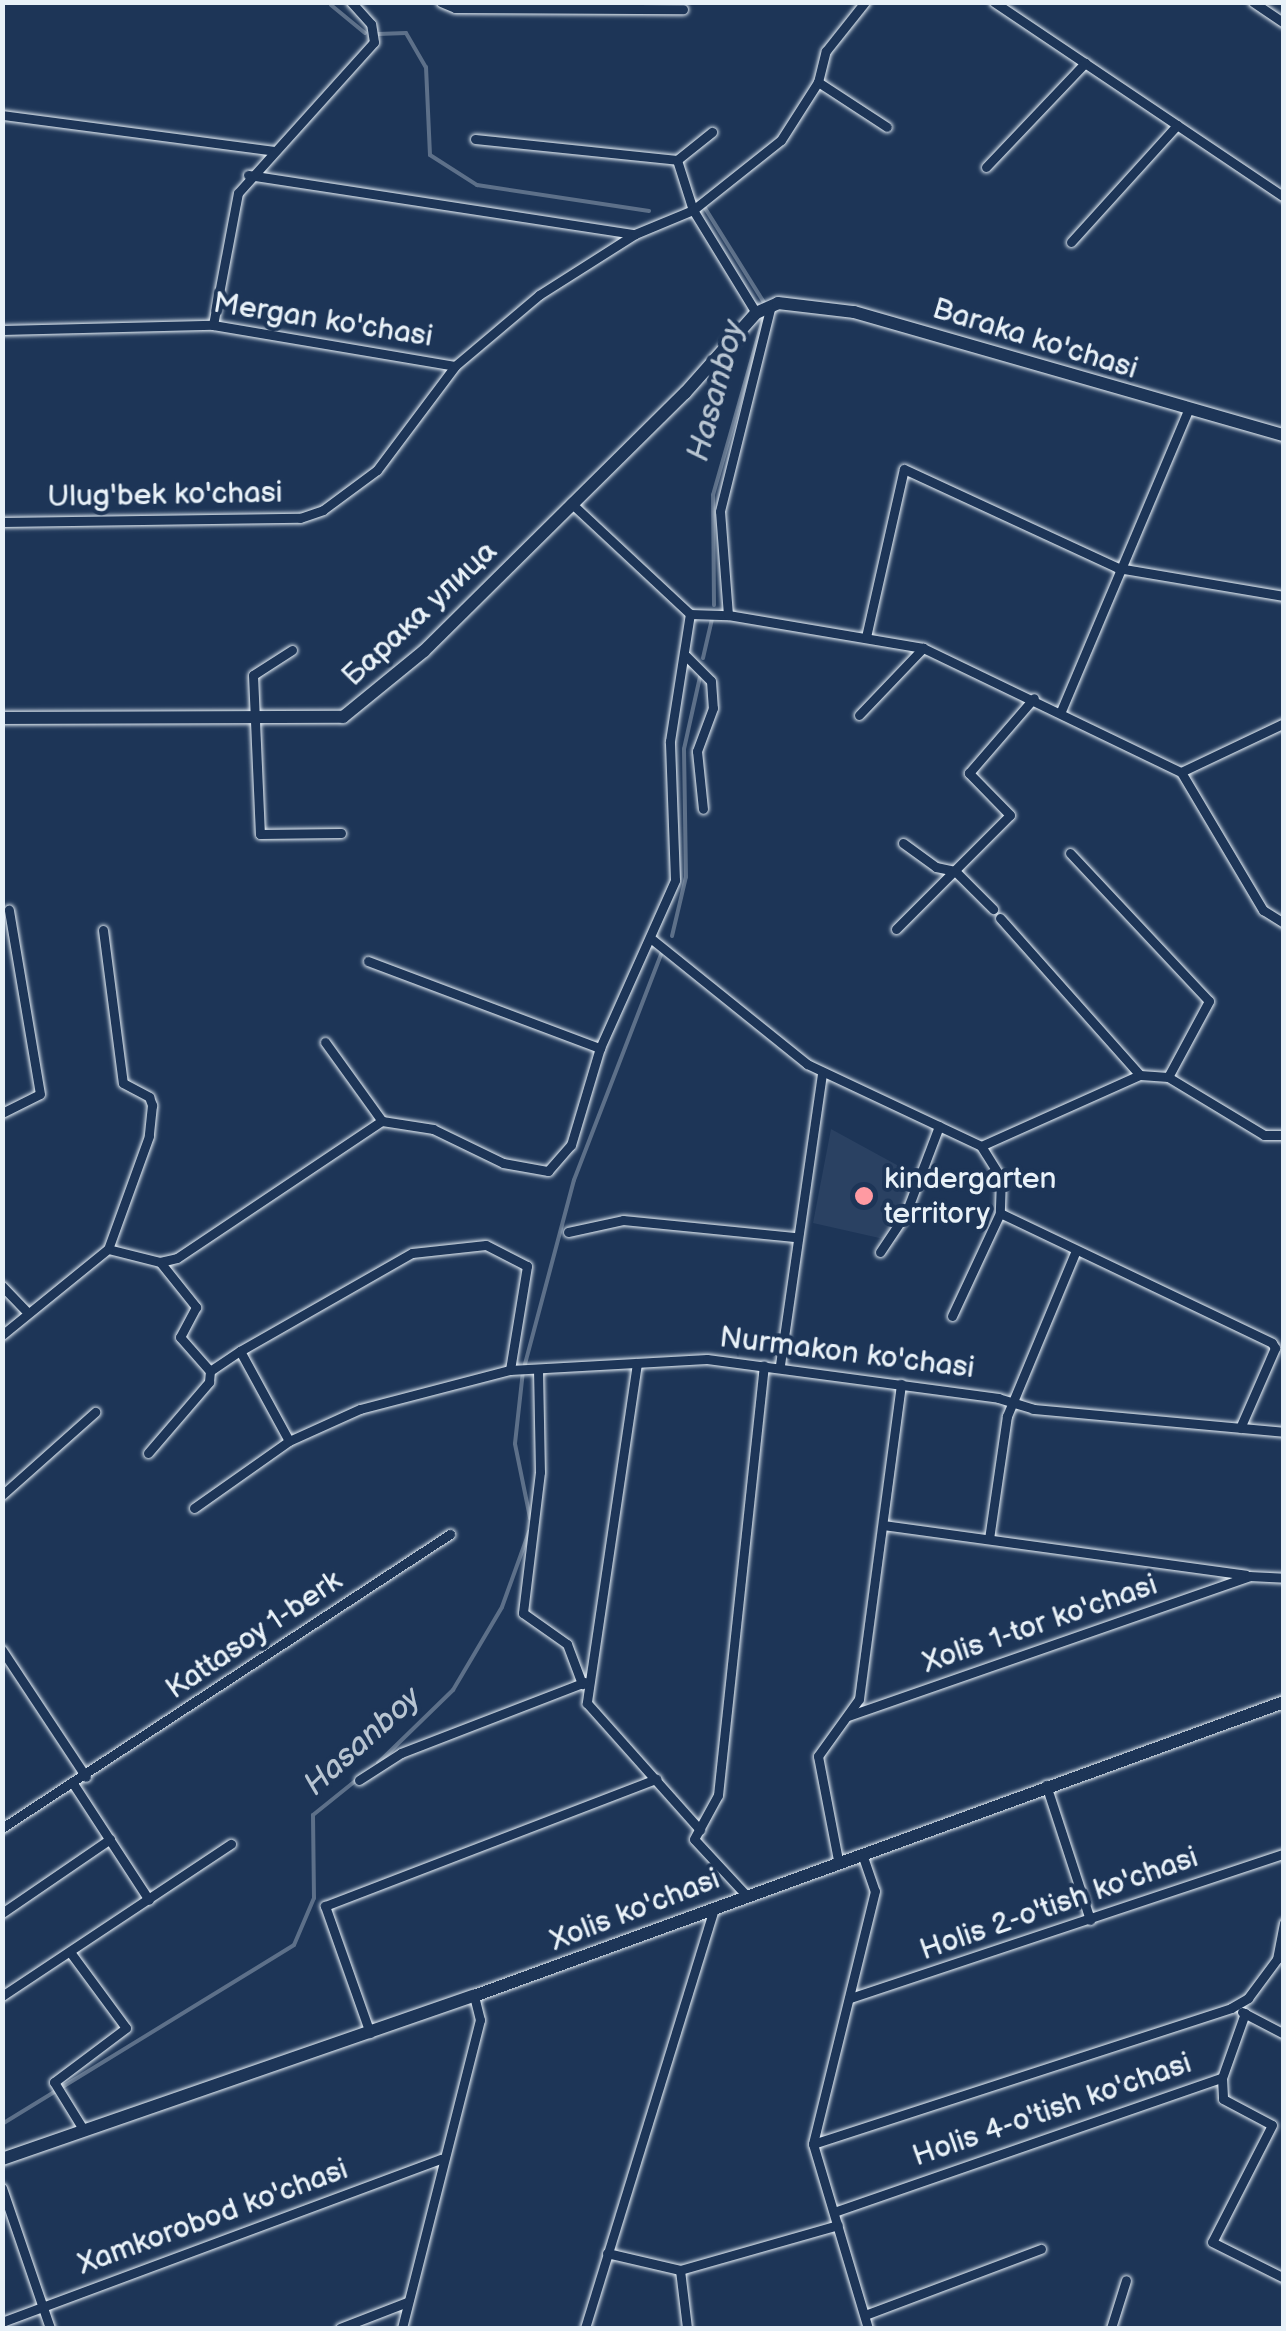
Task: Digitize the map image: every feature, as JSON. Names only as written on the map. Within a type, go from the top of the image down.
[{"type":"main road","name":"Baraka ko'chasi","points":[[762,310],[792,302],[854,312],[1188,411],[1284,435]]},
{"type":"main road","name":"Барака улица","points":[[2,718],[325,720],[358,707],[685,393],[762,310]]},
{"type":"main road","name":"Xolis ko'chasi","points":[[2,2159],[713,1911],[861,1851],[1284,1702]]},
{"type":"street","points":[[213,325],[238,193],[248,175],[374,42],[372,24],[351,2]]},
{"type":"street","points":[[441,2],[455,8],[683,10]]},
{"type":"street","name":"Ulug'bek ko'chasi","points":[[2,522],[312,514],[376,470],[455,366],[539,295],[635,234],[693,210],[781,140],[818,82],[826,51],[865,2]]},
{"type":"street","points":[[994,2],[1282,194]]},
{"type":"street","points":[[1254,2],[1284,23]]},
{"type":"street","points":[[986,167],[1085,64]]},
{"type":"street","points":[[818,82],[886,127]]},
{"type":"street","points":[[2,115],[274,150]]},
{"type":"street","points":[[1072,242],[1177,126]]},
{"type":"street","points":[[475,139],[677,160],[712,132]]},
{"type":"street","points":[[677,160],[693,210],[762,310],[720,512],[728,614]]},
{"type":"street","points":[[248,175],[635,234]]},
{"type":"street","name":"Mergan ko'chasi","points":[[2,330],[213,325],[455,366]]},
{"type":"street","points":[[1061,711],[1118,568],[1164,478],[1188,411]]},
{"type":"street","points":[[866,637],[904,469],[1118,568],[1284,596]]},
{"type":"street","points":[[572,503],[690,614],[728,614],[924,648],[1181,772],[1263,910],[1284,923]]},
{"type":"street","points":[[108,1250],[160,1262],[178,1258],[382,1122],[433,1130],[503,1162],[548,1172],[571,1145],[600,1048],[654,940],[677,870],[670,741],[690,614]]},
{"type":"street","points":[[860,715],[924,648]]},
{"type":"street","points":[[292,650],[253,675],[260,834],[340,834]]},
{"type":"street","points":[[686,656],[710,681],[713,708],[697,751],[703,809]]},
{"type":"street","points":[[896,930],[1010,815],[968,773],[1034,698]]},
{"type":"street","points":[[1181,772],[1284,724]]},
{"type":"street","points":[[903,843],[936,868],[955,871],[1140,1076]]},
{"type":"street","points":[[1070,853],[1210,1001],[1168,1077]]},
{"type":"street","points":[[2,1112],[40,1094],[8,910]]},
{"type":"street","points":[[2,1335],[108,1250],[150,1136],[149,1097],[123,1083],[103,930]]},
{"type":"street","points":[[654,940],[822,1072],[981,1146],[1001,1178],[1000,1213],[952,1316]]},
{"type":"street","points":[[368,961],[600,1048]]},
{"type":"street","points":[[325,1042],[382,1122]]},
{"type":"street","points":[[780,1365],[794,1238],[822,1072]]},
{"type":"street","points":[[981,1146],[1140,1076],[1168,1077],[1264,1135],[1284,1135]]},
{"type":"street","points":[[880,1252],[906,1213],[938,1126]]},
{"type":"street","points":[[1000,1213],[1272,1343],[1276,1348],[1240,1428]]},
{"type":"street","points":[[568,1232],[623,1220],[794,1238]]},
{"type":"street","points":[[148,1453],[208,1382],[210,1371],[412,1253],[486,1245],[527,1266],[510,1370]]},
{"type":"street","points":[[989,1540],[1011,1404],[1075,1252]]},
{"type":"street","points":[[160,1262],[194,1301],[180,1337],[210,1371]]},
{"type":"street","points":[[2,1286],[28,1313]]},
{"type":"street","points":[[240,1351],[289,1442]]},
{"type":"street","points":[[637,1363],[586,1682],[587,1702],[700,1830]]},
{"type":"street","name":"Nurmakon ko'chasi","points":[[194,1508],[289,1442],[407,1394],[510,1370],[637,1363],[780,1365],[1011,1404],[1284,1432]]},
{"type":"street","points":[[746,1895],[694,1840],[718,1795],[764,1364]]},
{"type":"street","points":[[538,1369],[540,1472],[523,1613],[567,1644],[586,1682]]},
{"type":"street","points":[[838,1860],[818,1756],[859,1700],[900,1384]]},
{"type":"street","points":[[2,1495],[95,1412]]},
{"type":"street","name":"Xolis 1-tor ko'chasi","points":[[882,1526],[1284,1578]]},
{"type":"street","name":"Kattasoy 1-berk","points":[[2,1828],[86,1777],[450,1534]]},
{"type":"street","name":"Xolis 1-tor ko'chasi","points":[[846,1717],[1250,1576]]},
{"type":"street","points":[[2,1650],[86,1777]]},
{"type":"street","points":[[359,1780],[411,1748],[586,1682]]},
{"type":"street","points":[[370,2033],[325,1906],[656,1779]]},
{"type":"street","points":[[74,1784],[149,1900]]},
{"type":"street","points":[[1046,1784],[1090,1920]]},
{"type":"street","points":[[2,1913],[110,1839]]},
{"type":"street","points":[[2,1996],[232,1844]]},
{"type":"street","points":[[861,1851],[875,1891],[813,2144],[868,2328]]},
{"type":"street","name":"Holis 2-o'tish ko'chasi","points":[[850,1998],[1284,1854]]},
{"type":"street","points":[[586,2328],[713,1911]]},
{"type":"street","points":[[813,2144],[1230,2008],[1248,1998],[1280,1959],[1284,1923]]},
{"type":"street","points":[[70,1952],[126,2028],[53,2085],[82,2129]]},
{"type":"street","points":[[402,2328],[441,2159],[480,2020],[474,1996]]},
{"type":"street","points":[[1230,2008],[1284,2034]]},
{"type":"street","name":"Holis 4-o'tish ko'chasi","points":[[834,2212],[1222,2078],[1244,2013]]},
{"type":"street","points":[[1222,2078],[1223,2099],[1272,2125],[1214,2248],[1284,2278]]},
{"type":"street","name":"Xamkorobod ko'chasi","points":[[2,2322],[441,2159]]},
{"type":"street","points":[[2,2188],[50,2328]]},
{"type":"street","points":[[607,2253],[680,2270],[838,2225]]},
{"type":"street","points":[[864,2316],[1041,2249]]},
{"type":"street","points":[[680,2270],[687,2328]]},
{"type":"street","points":[[1111,2328],[1126,2280]]},
{"type":"street","points":[[340,2328],[407,2302]]},
{"type":"shaded area","name":"kindergarten territory","points":[[831,1129],[917,1176],[902,1216],[911,1224],[897,1242],[813,1223]]},
{"type":"waterway","name":"Hasanboy","points":[[331,5],[365,33]]},
{"type":"waterway","name":"Hasanboy","points":[[378,34],[406,33],[426,67],[430,155],[477,185],[649,211]]},
{"type":"waterway","name":"Hasanboy","points":[[705,208],[765,304]]},
{"type":"waterway","name":"Hasanboy","points":[[714,605],[713,495],[763,319]]},
{"type":"waterway","name":"Hasanboy","points":[[703,658],[712,620]]},
{"type":"waterway","name":"Hasanboy","points":[[672,936],[686,877],[684,749],[700,677]]},
{"type":"waterway","name":"Hasanboy","points":[[525,1364],[574,1180],[661,954]]},
{"type":"waterway","name":"Hasanboy","points":[[523,1371],[515,1444],[530,1518]]},
{"type":"waterway","name":"Hasanboy","points":[[378,1763],[453,1690],[502,1607],[529,1532]]},
{"type":"waterway","name":"Hasanboy","points":[[2,2124],[294,1945],[314,1898],[313,1815],[359,1778]]},
{"type":"place","name":"kindergarten territory","points":[[864,1196]]}]
